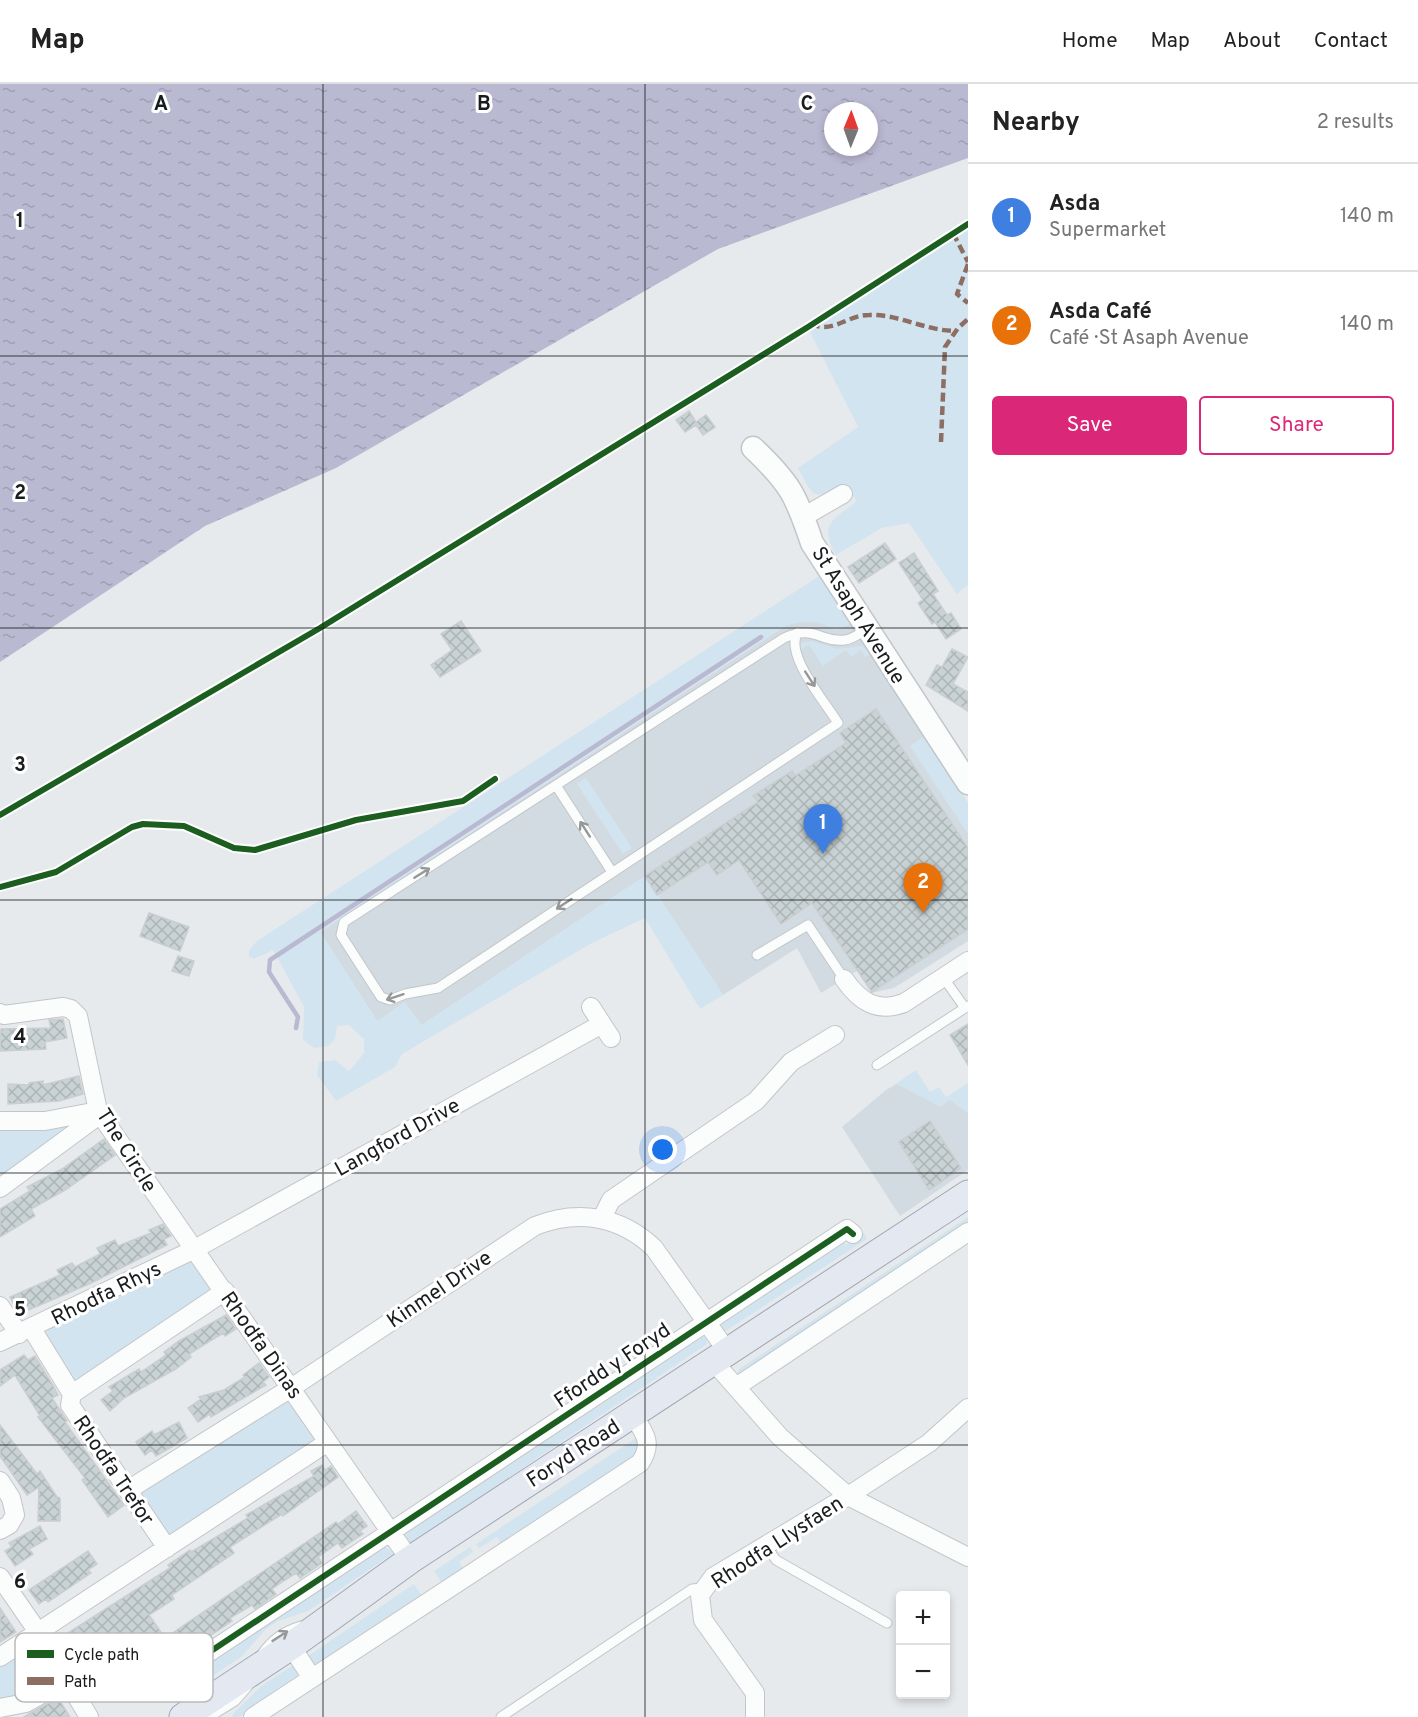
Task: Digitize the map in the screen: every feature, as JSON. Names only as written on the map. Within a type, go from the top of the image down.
[{"type":"main road","name":"Foryd Road","points":[[213,1697],[281,1653],[410,1560],[968,1194]]},
{"type":"main road","name":"Foryd Road","points":[[183,1717],[206,1702]]},
{"type":"street","name":"St Asaph Avenue","points":[[753,448],[788,483],[812,543],[968,783]]},
{"type":"street","points":[[803,517],[843,494]]},
{"type":"street","points":[[844,979],[854,993],[877,1008],[892,1008],[904,1003],[968,961]]},
{"type":"street","name":"The Circle","points":[[0,1013],[4,1015],[63,1007],[71,1009],[78,1016],[98,1111],[193,1250]]},
{"type":"street","name":"Langford Drive","points":[[193,1250],[606,1031],[591,1007]]},
{"type":"street","points":[[602,1218],[611,1200],[689,1156],[756,1101],[809,1042],[835,1035]]},
{"type":"street","points":[[0,1121],[45,1121],[98,1111]]},
{"type":"street","points":[[0,1188],[91,1121],[98,1111]]},
{"type":"street","name":"Kinmel Drive","points":[[128,1490],[291,1388],[535,1226],[552,1219],[572,1216],[602,1218],[620,1224],[640,1235],[654,1248],[706,1323],[736,1386],[780,1437],[848,1496],[968,1557]]},
{"type":"street","name":"Ffordd y Foryd","points":[[213,1650],[847,1229],[853,1234]]},
{"type":"street","points":[[736,1386],[968,1232]]},
{"type":"street","name":"Rhodfa Dinas","points":[[193,1250],[225,1291],[410,1560]]},
{"type":"street","name":"Rhodfa Rhys","points":[[0,1342],[26,1332],[193,1250]]},
{"type":"street","points":[[72,1394],[225,1291]]},
{"type":"street","name":"Rhodfa Trefor","points":[[0,1306],[26,1332],[72,1394],[70,1405],[167,1548]]},
{"type":"street","name":"Rhodfa Llysfaen","points":[[755,1717],[755,1693],[703,1620],[700,1595],[713,1578],[848,1496],[929,1443],[968,1408]]},
{"type":"street","points":[[253,1717],[640,1463],[647,1452],[648,1439],[632,1414]]},
{"type":"street","name":"Rhodfa Trefor","points":[[38,1632],[328,1442]]},
{"type":"street","points":[[0,1481],[15,1507],[15,1515],[9,1524],[0,1530]]},
{"type":"street","points":[[0,1577],[38,1632]]},
{"type":"street","name":"Rhodfa Trefor","points":[[0,1657],[15,1647]]},
{"type":"street","points":[[281,1653],[312,1678]]},
{"type":"street","points":[[0,1708],[28,1702]]},
{"type":"street","points":[[80,1702],[89,1717]]},
{"type":"lane","points":[[798,632],[794,643],[796,659],[838,723],[438,988],[405,994],[390,1000],[381,997],[341,935],[344,922],[557,787],[784,638],[798,632],[846,640],[867,629]]},
{"type":"lane","points":[[557,787],[612,872]]},
{"type":"lane","points":[[758,955],[808,925],[844,979]]},
{"type":"lane","points":[[877,1065],[966,1007],[944,977]]},
{"type":"lane","points":[[766,1546],[776,1560],[887,1623]]},
{"type":"lane","points":[[501,1717],[692,1589],[706,1587]]},
{"type":"lane","points":[[244,1677],[271,1642],[290,1629],[331,1617]]},
{"type":"lane","points":[[208,1717],[235,1701],[281,1653]]},
{"type":"shaded area","points":[[968,230],[968,585],[957,594],[909,523],[882,528],[836,555],[828,536],[828,529],[835,518],[857,501],[843,484],[825,493],[815,494],[798,468],[858,427],[809,330]]},
{"type":"shaded area","points":[[819,576],[851,624],[836,630],[823,624],[810,622],[783,627],[320,932],[377,1021],[405,1002],[422,1025],[645,876],[723,995],[700,1009],[645,918],[592,943],[402,1054],[395,1067],[336,1101],[317,1075],[319,1062],[335,1060],[349,1071],[364,1053],[364,1039],[349,1025],[337,1026],[335,1039],[328,1046],[314,1048],[303,1040],[304,1007],[273,950],[254,959],[249,957],[249,950],[257,941]]},
{"type":"shaded area","points":[[832,595],[968,803],[968,941],[894,988],[871,993],[857,971],[821,993],[797,948],[723,995],[645,876],[422,1025],[377,1021],[320,932]]},
{"type":"shaded area","points":[[812,641],[837,649],[862,646],[870,654],[865,657],[861,650],[851,657],[846,650],[823,666],[809,645],[800,650],[798,643]]},
{"type":"shaded area","points":[[924,736],[968,803],[968,834],[910,746]]},
{"type":"shaded area","points":[[586,778],[632,848],[623,854],[577,784]]},
{"type":"shaded area","points":[[916,1070],[930,1092],[939,1087],[946,1097],[968,1083],[968,1113],[950,1100],[941,1107],[897,1084],[886,1090]]},
{"type":"shaded area","points":[[897,1084],[940,1106],[950,1099],[968,1113],[968,1170],[900,1216],[842,1127],[886,1090]]},
{"type":"shaded area","points":[[83,1119],[0,1180],[0,1128]]},
{"type":"shaded area","points":[[968,1217],[968,1225],[737,1375],[739,1369]]},
{"type":"shaded area","points":[[864,1233],[867,1239],[724,1332],[720,1330],[723,1320],[841,1240],[846,1245]]},
{"type":"shaded area","points":[[190,1262],[198,1264],[217,1287],[76,1383],[71,1379],[45,1334],[48,1329]]},
{"type":"shaded area","points":[[697,1336],[706,1337],[707,1344],[408,1545],[404,1538],[407,1530]]},
{"type":"shaded area","points":[[288,1394],[317,1434],[315,1440],[172,1537],[165,1535],[139,1494],[140,1490]]},
{"type":"shaded area","points":[[639,1436],[642,1440],[636,1455],[502,1545],[497,1537],[479,1548],[476,1544]]},
{"type":"shaded area","points":[[384,1546],[394,1553],[308,1611],[278,1621],[266,1629],[242,1656],[213,1676],[213,1658]]},
{"type":"shaded area","points":[[470,1547],[473,1552],[459,1562],[465,1571],[443,1585],[434,1571]]},
{"type":"shaded area","points":[[414,1584],[423,1597],[320,1666],[313,1664],[308,1656]]},
{"type":"shaded area","points":[[15,1656],[15,1701],[0,1703],[0,1666]]},
{"type":"shaded area","points":[[293,1665],[300,1671],[296,1680],[239,1717],[233,1717],[232,1715],[260,1687]]},
{"type":"water","points":[[0,84],[968,84],[968,158],[718,249],[336,468],[205,526],[0,662]]},
{"type":"building","points":[[689,411],[696,422],[706,415],[715,427],[703,435],[696,425],[685,432],[676,420]]},
{"type":"building","points":[[885,543],[896,559],[859,583],[848,567]]},
{"type":"building","points":[[914,553],[938,591],[933,594],[947,615],[951,613],[961,629],[946,639],[935,622],[932,624],[918,603],[923,600],[899,563]]},
{"type":"building","points":[[461,621],[481,651],[440,677],[431,665],[452,650],[441,634]]},
{"type":"building","points":[[952,649],[968,657],[953,684],[968,692],[968,711],[926,685],[937,665],[942,667]]},
{"type":"building","points":[[876,709],[968,848],[968,929],[872,992],[812,903],[781,924],[739,860],[717,875],[708,862],[657,895],[645,876],[758,802],[753,796],[792,771],[795,776],[846,743],[840,733]]},
{"type":"building","points":[[149,913],[189,927],[180,951],[140,936]]},
{"type":"building","points":[[178,956],[194,961],[189,976],[172,971]]},
{"type":"building","points":[[63,1019],[67,1038],[45,1042],[46,1049],[0,1051],[1,1029],[51,1028],[49,1020]]},
{"type":"building","points":[[968,1024],[968,1065],[950,1035]]},
{"type":"building","points":[[79,1076],[83,1094],[59,1101],[8,1104],[8,1084],[29,1085],[29,1083],[43,1081],[43,1085]]},
{"type":"building","points":[[930,1121],[961,1168],[929,1190],[899,1142]]},
{"type":"building","points":[[104,1139],[115,1155],[65,1190],[31,1209],[35,1216],[0,1237],[0,1209],[30,1191],[27,1187],[62,1169]]},
{"type":"building","points":[[163,1224],[171,1236],[164,1239],[167,1245],[89,1284],[19,1314],[10,1297],[60,1275],[57,1270],[72,1263],[75,1267],[100,1254],[97,1248],[115,1240],[118,1246],[151,1233],[149,1230]]},
{"type":"building","points":[[226,1315],[236,1329],[225,1336],[223,1333],[189,1354],[191,1357],[176,1369],[124,1398],[110,1411],[101,1400],[113,1391],[109,1387],[139,1369],[141,1372],[166,1355],[164,1352],[179,1341]]},
{"type":"building","points":[[24,1355],[28,1360],[35,1356],[58,1395],[52,1398],[67,1421],[65,1422],[124,1505],[108,1517],[82,1480],[85,1478],[38,1417],[40,1416],[15,1375],[0,1386],[0,1370]]},
{"type":"building","points":[[259,1363],[269,1377],[263,1382],[266,1385],[211,1417],[210,1414],[198,1422],[188,1408],[201,1399],[199,1397],[224,1390],[245,1377],[243,1375]]},
{"type":"building","points":[[179,1422],[187,1438],[156,1456],[152,1450],[145,1455],[136,1442],[152,1431],[154,1435]]},
{"type":"building","points":[[0,1425],[37,1474],[40,1471],[57,1497],[60,1498],[60,1521],[38,1521],[39,1487],[27,1495],[0,1456]]},
{"type":"building","points":[[322,1465],[325,1470],[331,1466],[338,1477],[283,1516],[282,1514],[230,1547],[234,1553],[172,1595],[174,1599],[149,1615],[162,1633],[68,1633],[170,1568],[168,1565],[190,1550],[191,1552],[248,1518],[246,1515],[314,1476],[311,1471]]},
{"type":"building","points":[[356,1511],[367,1526],[360,1531],[363,1534],[342,1548],[338,1543],[318,1557],[322,1563],[300,1578],[296,1573],[285,1580],[272,1589],[276,1594],[255,1609],[252,1605],[230,1618],[232,1621],[213,1634],[172,1633],[336,1522],[338,1524]]},
{"type":"building","points":[[40,1526],[47,1539],[29,1549],[33,1554],[15,1566],[5,1551],[12,1547],[9,1543]]},
{"type":"building","points":[[88,1551],[97,1564],[88,1570],[91,1573],[48,1602],[46,1599],[39,1604],[29,1590]]},
{"type":"building","points":[[0,1608],[16,1632],[0,1642]]},
{"type":"building","points":[[51,1702],[61,1702],[70,1717],[24,1717]]},
{"type":"waterway","points":[[296,1028],[298,1017],[269,972],[270,960],[761,637]]},
{"type":"marked path","points":[[953,233],[968,262]]},
{"type":"marked path","points":[[968,264],[957,294],[968,303]]},
{"type":"marked path","points":[[811,324],[826,327],[861,316],[880,315],[956,331]]},
{"type":"marked path","points":[[941,442],[945,347],[958,328],[968,319]]},
{"type":"cycle path","points":[[0,815],[320,628],[808,327],[968,224]]},
{"type":"cycle path","points":[[0,887],[56,872],[132,827],[143,824],[184,826],[234,848],[255,850],[356,820],[463,801],[495,779]]},
{"type":"cycle path","points":[[213,1650],[847,1229],[853,1234]]},
{"type":"place","name":"Asda","points":[[823,854]]},
{"type":"place","name":"Asda Café","points":[[923,913]]}]
